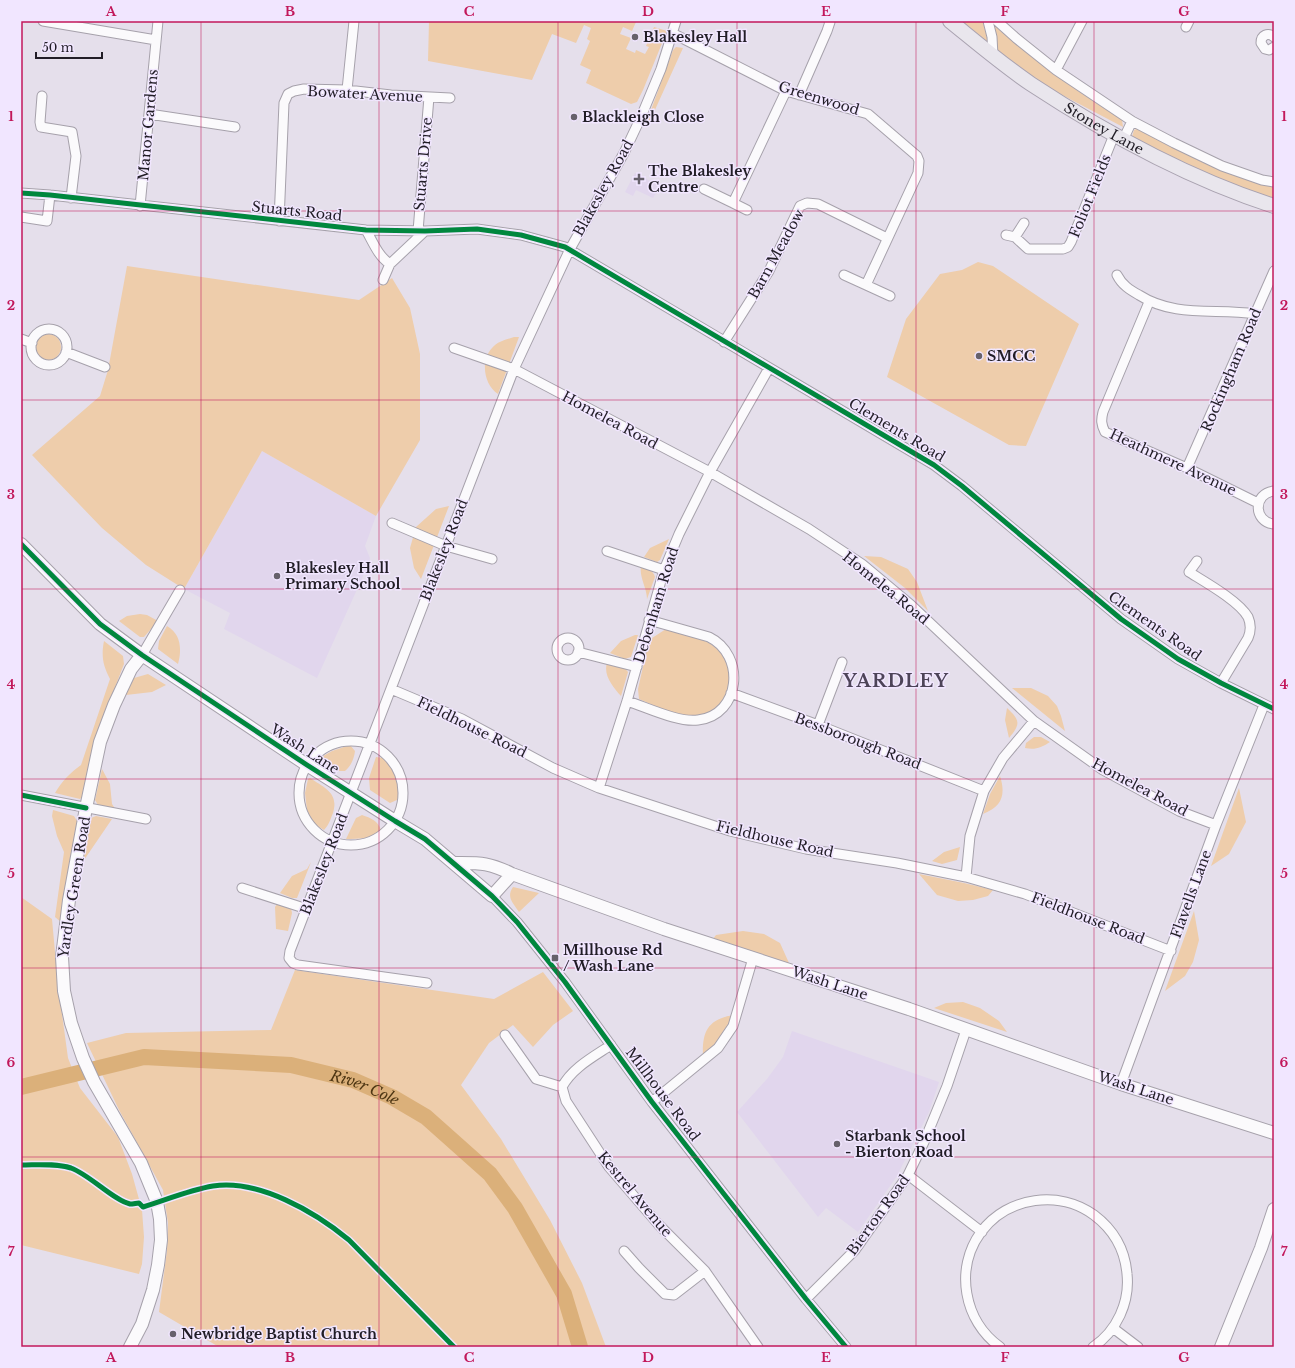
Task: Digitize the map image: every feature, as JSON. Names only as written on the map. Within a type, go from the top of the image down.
[{"type":"main road","name":"Stoney Lane","points":[[950,21],[993,56],[1031,84],[1119,138],[1184,172],[1274,206]]},
{"type":"street","points":[[43,21],[156,40]]},
{"type":"street","name":"Manor Gardens","points":[[140,206],[158,21]]},
{"type":"street","points":[[347,90],[354,21]]},
{"type":"street","name":"Blakesley Road","points":[[427,983],[298,965],[293,963],[290,958],[290,951],[514,369],[570,249],[624,153],[641,117],[661,69],[676,21]]},
{"type":"street","points":[[799,95],[830,22],[829,21]]},
{"type":"street","points":[[988,21],[992,37],[993,56]]},
{"type":"street","points":[[997,21],[1056,70],[1132,121],[1222,166],[1262,180],[1274,182]]},
{"type":"street","points":[[1056,70],[1082,21]]},
{"type":"street","name":"Greenwood","points":[[672,32],[786,91],[868,114],[917,156],[919,161],[918,172],[866,285]]},
{"type":"street","points":[[1274,37],[1269,34],[1266,35],[1262,38],[1261,43],[1265,49],[1268,50],[1274,47]]},
{"type":"street","name":"Bowater Avenue","points":[[279,221],[284,103],[288,94],[299,90],[347,90],[450,98]]},
{"type":"street","points":[[733,203],[786,91]]},
{"type":"street","points":[[42,96],[41,127],[72,132],[76,156],[71,198]]},
{"type":"street","name":"Stuarts Drive","points":[[422,231],[429,97]]},
{"type":"street","points":[[149,114],[235,127]]},
{"type":"street","points":[[1119,138],[1132,121]]},
{"type":"street","name":"Foliot Fields","points":[[1024,223],[1011,236],[1028,249],[1063,249],[1068,247],[1119,138]]},
{"type":"street","points":[[704,190],[747,210]]},
{"type":"street","name":"Stuarts Road","points":[[21,193],[366,230],[422,231],[477,229],[521,235],[552,242],[570,249]]},
{"type":"street","points":[[21,217],[47,221],[50,195]]},
{"type":"street","name":"Barn Meadow","points":[[724,342],[769,271],[800,206],[807,203],[818,204],[887,238]]},
{"type":"street","points":[[366,230],[381,256],[390,264]]},
{"type":"street","points":[[383,280],[390,264],[422,231]]},
{"type":"street","name":"Clements Road","points":[[570,249],[724,342],[934,465],[962,486],[1121,619],[1178,659],[1221,683],[1274,709]]},
{"type":"street","name":"Rockingham Road","points":[[1187,468],[1274,271]]},
{"type":"street","points":[[844,275],[890,296]]},
{"type":"street","points":[[1117,275],[1121,282],[1149,302],[1168,308],[1200,312],[1236,311],[1255,314]]},
{"type":"street","name":"Heathmere Avenue","points":[[1149,302],[1103,412],[1101,421],[1105,432],[1187,468],[1258,503]]},
{"type":"street","points":[[42,331],[56,331],[64,338],[66,342],[66,352],[57,363],[52,365],[42,364],[34,357],[31,348],[32,343],[34,338],[42,331]]},
{"type":"street","points":[[21,339],[32,343]]},
{"type":"street","name":"Homelea Road","points":[[454,348],[514,369],[710,472],[809,529],[862,564],[911,605],[1034,721],[1103,770],[1179,810],[1216,825]]},
{"type":"street","points":[[66,352],[105,367]]},
{"type":"street","name":"Debenham Road","points":[[599,788],[628,701],[649,620],[664,570],[679,534],[710,472],[769,368]]},
{"type":"street","points":[[1274,491],[1263,495],[1258,503],[1258,512],[1260,516],[1267,522],[1274,524]]},
{"type":"street","points":[[392,523],[446,546],[492,559]]},
{"type":"street","name":"Wash Lane","points":[[21,544],[100,624],[142,655],[351,794],[425,839],[454,863],[489,864],[512,874],[664,929],[1122,1084],[1274,1133]]},
{"type":"street","points":[[607,551],[664,570]]},
{"type":"street","points":[[1197,561],[1189,572],[1234,602],[1247,616],[1250,624],[1251,632],[1221,683]]},
{"type":"street","name":"Yardley Green Road","points":[[130,1347],[142,1324],[154,1290],[160,1252],[160,1219],[157,1202],[141,1163],[94,1082],[83,1058],[71,1023],[64,991],[62,957],[86,808],[100,742],[114,705],[131,669],[142,655],[180,590]]},
{"type":"street","points":[[628,701],[680,719],[699,720],[716,714],[723,708],[732,693],[734,679],[732,666],[724,648],[717,641],[709,637],[649,620]]},
{"type":"street","points":[[578,652],[637,666]]},
{"type":"street","points":[[818,725],[842,662]]},
{"type":"street","name":"Fieldhouse Road","points":[[392,689],[462,719],[553,768],[599,788],[730,831],[806,849],[897,863],[966,876],[1025,894],[1171,950]]},
{"type":"street","name":"Bessborough Road","points":[[732,693],[818,725],[984,791]]},
{"type":"street","name":"Flavells Lane","points":[[1122,1084],[1216,825],[1264,705]]},
{"type":"street","points":[[966,876],[970,836],[984,791],[1003,758],[1034,721]]},
{"type":"street","name":"Wash Lane","points":[[351,740],[370,743],[388,756],[399,773],[402,782],[402,803],[395,821],[378,837],[357,845],[346,845],[332,842],[316,832],[309,824],[300,806],[299,785],[307,765],[321,750],[330,745],[351,740]]},
{"type":"street","points":[[21,795],[146,819]]},
{"type":"street","name":"Millhouse Road","points":[[454,863],[492,896],[517,922],[565,982],[652,1102],[806,1299],[846,1347]]},
{"type":"street","points":[[492,896],[512,874]]},
{"type":"street","points":[[242,888],[307,909]]},
{"type":"street","points":[[652,1102],[718,1048],[733,1026],[753,958]]},
{"type":"street","name":"Bierton Road","points":[[806,1299],[854,1250],[908,1175],[924,1142],[947,1086],[966,1030]]},
{"type":"street","points":[[505,1035],[536,1079],[562,1087],[566,1078],[575,1070],[611,1045]]},
{"type":"street","name":"Kestrel Avenue","points":[[562,1087],[566,1101],[608,1167],[658,1224],[705,1271],[758,1347]]},
{"type":"street","points":[[908,1175],[982,1232]]},
{"type":"street","points":[[1000,1347],[991,1340],[978,1325],[970,1307],[966,1288],[966,1268],[972,1249],[982,1232],[998,1215],[1018,1204],[1041,1199],[1063,1201],[1085,1209],[1104,1222],[1118,1240],[1126,1262],[1128,1285],[1124,1308],[1113,1328],[1100,1343],[1093,1347]]},
{"type":"street","points":[[1221,1347],[1261,1248],[1274,1209]]},
{"type":"street","points":[[624,1251],[665,1294],[674,1295],[705,1271]]},
{"type":"street","points":[[1113,1328],[1138,1347]]},
{"type":"shaded area","points":[[429,21],[634,21],[636,22],[632,31],[623,27],[620,34],[631,38],[626,49],[635,53],[636,50],[645,54],[649,47],[646,46],[654,27],[667,31],[643,90],[637,102],[631,104],[586,83],[591,70],[580,65],[590,41],[587,39],[591,28],[584,25],[576,43],[552,34],[532,80],[428,61]]},
{"type":"shaded area","points":[[959,21],[983,21],[989,46]]},
{"type":"shaded area","points":[[995,25],[1078,91],[1122,120],[1123,127],[1047,87],[997,52],[992,26]]},
{"type":"shaded area","points":[[676,47],[683,48],[649,123],[647,121],[673,50]]},
{"type":"shaded area","points":[[1139,128],[1202,162],[1274,187],[1274,200],[1249,192],[1137,141],[1132,137],[1134,130]]},
{"type":"shaded area","name":"The Blakesley Centre","points":[[635,173],[660,186],[653,198],[636,190],[633,196],[625,192]]},
{"type":"shaded area","name":"SMCC","points":[[978,262],[993,266],[1079,324],[1026,446],[1009,445],[887,377],[906,319],[940,274],[962,270]]},
{"type":"shaded area","points":[[127,266],[359,300],[392,278],[410,308],[420,354],[420,440],[376,516],[262,451],[184,589],[146,565],[102,528],[32,455],[100,396],[108,370]]},
{"type":"shaded area","points":[[48,334],[57,338],[61,347],[57,356],[48,360],[39,356],[35,347],[39,338]]},
{"type":"shaded area","points":[[519,337],[498,394],[489,385],[485,372],[486,359],[488,353],[494,346],[502,341]]},
{"type":"shaded area","name":"Blakesley Hall Primary School","points":[[262,451],[376,516],[365,546],[370,558],[369,563],[317,678],[224,629],[230,613],[184,589]]},
{"type":"shaded area","points":[[449,506],[421,579],[414,568],[410,548],[416,527],[436,509]]},
{"type":"shaded area","points":[[669,539],[660,560],[657,562],[644,557],[650,548]]},
{"type":"shaded area","points":[[864,556],[881,557],[908,569],[917,582],[928,611],[905,588]]},
{"type":"shaded area","points":[[641,566],[651,571],[655,577],[647,599],[641,574]]},
{"type":"shaded area","points":[[140,614],[147,615],[158,621],[144,637],[140,637],[119,621],[127,616]]},
{"type":"shaded area","points":[[167,626],[172,629],[178,638],[180,653],[178,664],[158,649],[159,641]]},
{"type":"shaded area","points":[[666,629],[697,638],[712,645],[722,654],[730,677],[728,689],[723,700],[716,709],[705,715],[691,717],[678,715],[639,699],[638,689],[649,640]]},
{"type":"shaded area","points":[[638,635],[631,657],[625,659],[610,653],[621,641]]},
{"type":"shaded area","points":[[104,641],[123,656],[124,664],[102,721],[84,795],[80,799],[55,793],[66,778],[81,765],[110,679],[103,661]]},
{"type":"shaded area","points":[[607,663],[624,667],[628,672],[621,696],[612,685],[606,672]]},
{"type":"shaded area","points":[[148,674],[166,685],[152,692],[126,695],[134,678]]},
{"type":"shaded area","points":[[1012,688],[1031,688],[1048,696],[1057,706],[1065,731]]},
{"type":"shaded area","points":[[1007,708],[1017,719],[1016,729],[1009,738],[1005,720]]},
{"type":"shaded area","points":[[1034,737],[1041,737],[1050,742],[1038,748],[1025,748],[1026,743]]},
{"type":"shaded area","points":[[350,745],[355,751],[355,754],[351,765],[345,771],[339,771],[318,759],[332,751]]},
{"type":"shaded area","points":[[376,757],[383,758],[393,772],[398,783],[399,794],[397,800],[390,803],[370,790],[369,778]]},
{"type":"shaded area","points":[[102,769],[110,784],[112,804],[116,810],[98,805],[95,800]]},
{"type":"shaded area","points":[[1000,776],[1003,789],[1001,800],[995,808],[983,814],[990,794]]},
{"type":"shaded area","points":[[310,778],[325,788],[334,800],[333,813],[324,830],[314,824],[307,810],[305,793],[308,779]]},
{"type":"shaded area","points":[[1239,788],[1246,822],[1229,854],[1211,866]]},
{"type":"shaded area","points":[[53,810],[74,816],[77,821],[62,923],[55,917],[64,852],[57,836],[52,816]]},
{"type":"shaded area","points":[[362,815],[374,820],[381,830],[369,837],[360,839],[346,839],[356,818]]},
{"type":"shaded area","points":[[96,816],[112,819],[82,863],[91,818]]},
{"type":"shaded area","points":[[960,847],[957,860],[942,864],[932,861],[944,852]]},
{"type":"shaded area","points":[[311,862],[297,898],[292,898],[280,893],[292,876],[307,869]]},
{"type":"shaded area","points":[[919,874],[993,890],[988,896],[973,900],[958,901],[937,895]]},
{"type":"shaded area","points":[[513,887],[539,893],[519,912],[510,897]]},
{"type":"shaded area","points":[[21,897],[52,919],[58,985],[68,1058],[80,1088],[118,1137],[132,1174],[142,1210],[144,1237],[142,1264],[139,1274],[21,1245]]},
{"type":"shaded area","points":[[277,904],[291,908],[292,913],[288,931],[276,929],[275,907]]},
{"type":"shaded area","points":[[1194,911],[1199,940],[1193,962],[1185,976],[1165,991]]},
{"type":"shaded area","points":[[743,931],[764,934],[780,943],[789,963],[713,939],[716,935]]},
{"type":"shaded area","points":[[295,970],[494,999],[543,972],[573,1011],[553,1025],[533,1047],[513,1025],[489,1043],[461,1085],[501,1139],[550,1220],[582,1283],[606,1347],[219,1347],[159,1312],[167,1250],[168,1223],[163,1190],[119,1110],[87,1043],[126,1033],[271,1030]]},
{"type":"shaded area","points":[[963,1002],[980,1008],[999,1021],[1007,1032],[934,1008],[946,1003]]},
{"type":"shaded area","points":[[733,1015],[728,1028],[721,1039],[703,1058],[703,1041],[711,1024],[724,1017]]},
{"type":"shaded area","name":"Starbank School - Bierton Road","points":[[792,1031],[939,1082],[929,1112],[897,1176],[858,1232],[826,1208],[818,1217],[737,1112],[767,1079],[783,1057]]},
{"type":"waterway","name":"River Cole","points":[[21,1087],[144,1057],[291,1065],[353,1080],[392,1097],[426,1117],[490,1174],[515,1208],[564,1294],[580,1347]]},
{"type":"cycle path","points":[[21,193],[366,230],[425,231],[477,229],[521,235],[565,247],[934,465],[962,486],[1121,619],[1178,659],[1221,683],[1274,709]]},
{"type":"cycle path","points":[[21,544],[100,624],[142,655],[307,765],[425,839],[492,896],[517,922],[565,982],[652,1102],[806,1299],[846,1347]]},
{"type":"cycle path","points":[[21,795],[86,808]]},
{"type":"cycle path","points":[[21,1165],[52,1165],[71,1168],[86,1176],[123,1202],[130,1204],[139,1203],[143,1207],[204,1188],[231,1185],[249,1188],[286,1200],[320,1219],[349,1240],[454,1347]]},
{"type":"place","name":"Blakesley Hall","points":[[635,37]]},
{"type":"place","name":"Blackleigh Close","points":[[574,117]]},
{"type":"place","name":"The Blakesley Centre","points":[[639,179]]},
{"type":"place","name":"SMCC","points":[[979,356]]},
{"type":"place","name":"Blakesley Hall Primary School","points":[[277,576]]},
{"type":"place","name":"Millhouse Rd / Wash Lane","points":[[555,958]]},
{"type":"place","name":"Starbank School - Bierton Road","points":[[837,1144]]},
{"type":"place","name":"Newbridge Baptist Church","points":[[173,1334]]},
{"type":"district","name":"YARDLEY","points":[[896,681]]}]
